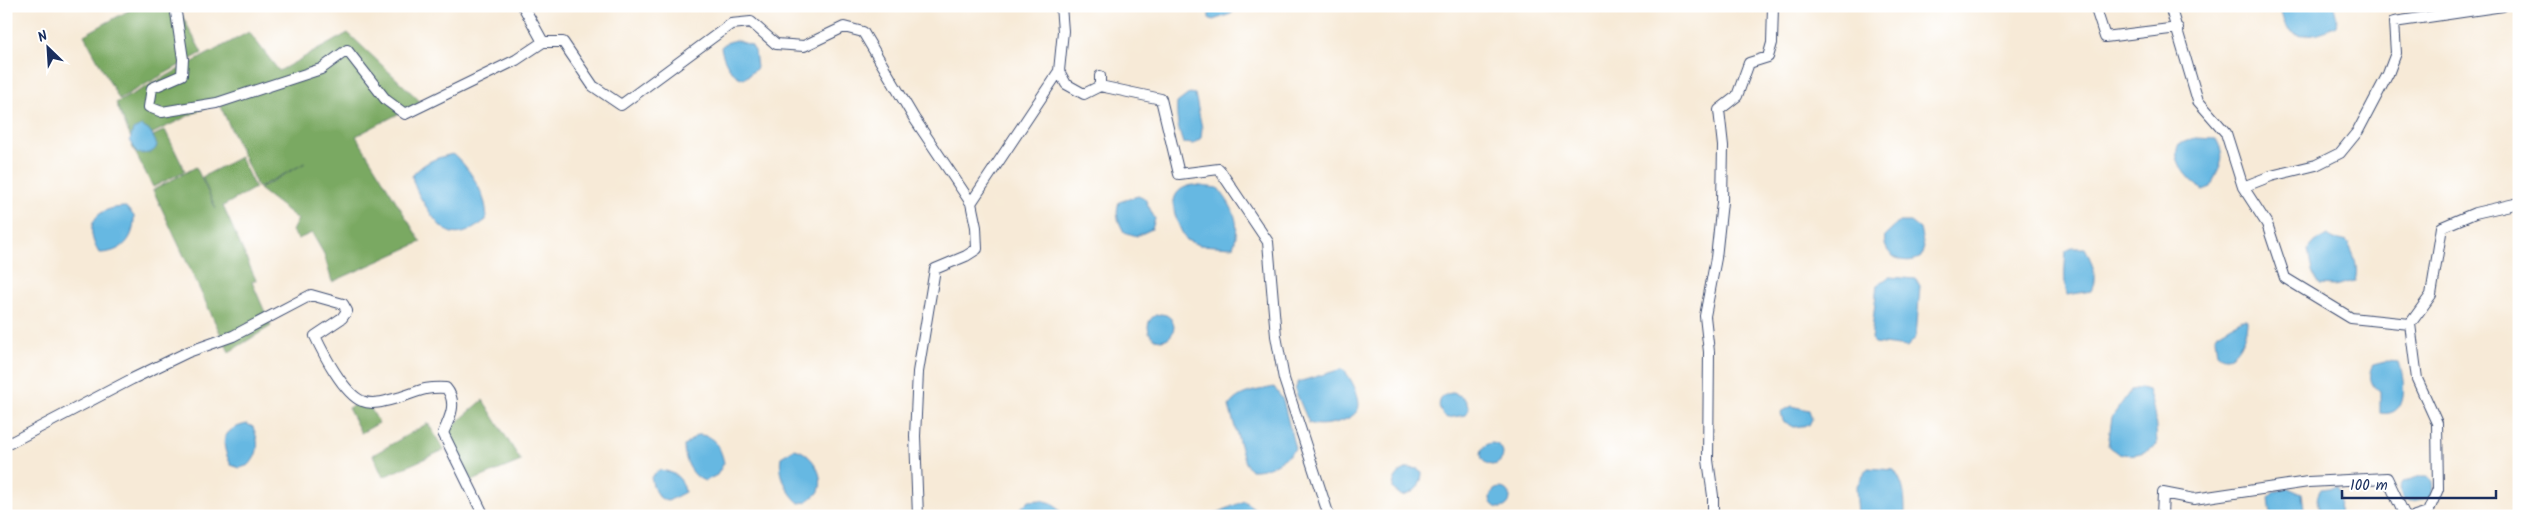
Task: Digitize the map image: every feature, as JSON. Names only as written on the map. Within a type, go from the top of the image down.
[{"type":"street","points":[[176,6],[183,59],[182,75],[152,88],[150,107],[162,112],[217,103],[321,69],[347,50],[386,100],[405,114],[516,60],[543,42],[562,42],[593,86],[621,105],[731,24],[751,22],[776,44],[804,46],[844,27],[863,32],[914,118],[971,203],[976,227],[976,249],[966,256],[935,269],[918,372],[915,436],[919,490],[918,516]]},
{"type":"street","points":[[523,6],[543,42]]},
{"type":"street","points":[[971,203],[1059,71],[1063,31],[1061,6]]},
{"type":"street","points":[[1713,516],[1713,496],[1708,460],[1709,352],[1705,316],[1716,258],[1720,216],[1723,146],[1719,110],[1737,96],[1749,63],[1768,57],[1772,43],[1773,6]]},
{"type":"street","points":[[2095,6],[2105,36],[2178,28]]},
{"type":"street","points":[[2170,6],[2198,101],[2226,133],[2243,188],[2267,224],[2285,278],[2351,318],[2410,324]]},
{"type":"street","points":[[2243,188],[2271,176],[2316,165],[2340,153],[2358,131],[2388,74],[2396,54],[2394,22],[2503,6]]},
{"type":"street","points":[[1059,71],[1066,84],[1084,94],[1100,81],[1161,99],[1179,174],[1219,169],[1268,242],[1276,336],[1284,379],[1329,516]]},
{"type":"street","points":[[2415,516],[2428,512],[2438,489],[2437,423],[2417,379],[2410,324],[2431,295],[2442,227],[2475,213],[2519,203]]},
{"type":"street","points":[[6,445],[132,379],[188,352],[233,336],[311,295],[344,304],[347,311],[342,318],[315,336],[349,392],[363,401],[378,403],[425,387],[446,388],[450,393],[453,405],[450,418],[443,433],[484,516]]},
{"type":"street","points":[[2162,516],[2163,493],[2194,499],[2308,482],[2387,478],[2404,515]]},
{"type":"green space","points":[[137,6],[177,6],[202,53],[119,99],[84,35]]},
{"type":"green space","points":[[249,32],[279,71],[348,33],[421,102],[356,136],[421,242],[332,282],[324,254],[312,233],[298,239],[292,231],[298,219],[259,189],[305,163],[258,188],[219,103],[249,86],[133,143],[116,103]]},
{"type":"green space","points":[[165,130],[185,171],[153,187],[132,146]]},
{"type":"green space","points":[[240,157],[255,188],[223,206],[256,280],[252,282],[271,326],[229,352],[153,190],[196,167],[216,209],[202,177]]},
{"type":"green space","points":[[366,400],[379,423],[361,433],[348,408]]},
{"type":"green space","points":[[483,400],[521,461],[472,481],[448,430]]},
{"type":"green space","points":[[428,423],[444,450],[383,477],[373,455]]},
{"type":"water","points":[[1213,6],[1235,6],[1231,14],[1213,20],[1209,18],[1209,13]]},
{"type":"water","points":[[2284,6],[2334,6],[2337,18],[2336,26],[2309,35],[2293,33],[2287,28],[2283,20],[2281,9]]},
{"type":"water","points":[[735,40],[751,45],[755,51],[757,68],[744,79],[735,75],[722,52],[721,47]]},
{"type":"water","points":[[1190,93],[1195,94],[1202,128],[1201,138],[1193,144],[1183,143],[1177,113],[1177,103]]},
{"type":"water","points":[[142,126],[151,132],[157,145],[149,153],[137,153],[130,140],[133,130]]},
{"type":"water","points":[[2195,138],[2216,139],[2222,153],[2221,164],[2211,187],[2203,190],[2182,170],[2177,157],[2179,144]]},
{"type":"water","points":[[453,154],[472,175],[482,193],[486,212],[486,220],[477,227],[461,233],[454,233],[442,227],[426,207],[412,176],[430,161]]},
{"type":"water","points":[[1193,185],[1218,188],[1232,208],[1237,230],[1233,247],[1199,245],[1186,240],[1175,215],[1174,199],[1183,188]]},
{"type":"water","points":[[1138,196],[1145,199],[1155,219],[1152,229],[1137,236],[1124,232],[1117,210],[1119,202]]},
{"type":"water","points":[[126,207],[134,216],[134,224],[129,238],[126,243],[114,250],[99,253],[92,234],[95,220],[99,214],[106,210]]},
{"type":"water","points":[[1899,222],[1911,222],[1920,229],[1924,247],[1921,257],[1908,261],[1896,258],[1890,254],[1885,242],[1885,235]]},
{"type":"water","points":[[2327,235],[2347,242],[2355,261],[2355,281],[2334,286],[2320,285],[2312,272],[2308,250],[2315,242]]},
{"type":"water","points":[[2072,248],[2085,248],[2092,264],[2094,281],[2091,291],[2067,295],[2065,278],[2066,251]]},
{"type":"water","points":[[1889,277],[1916,279],[1920,286],[1916,337],[1907,347],[1875,343],[1871,339],[1877,285]]},
{"type":"water","points":[[1161,314],[1170,318],[1174,327],[1170,336],[1161,340],[1152,336],[1148,327],[1152,318]]},
{"type":"water","points":[[2242,319],[2247,319],[2247,325],[2239,348],[2229,357],[2223,357],[2217,353],[2215,338],[2218,333]]},
{"type":"water","points":[[2386,361],[2399,362],[2403,378],[2403,396],[2401,404],[2396,410],[2390,413],[2380,413],[2380,392],[2372,383],[2371,372],[2374,364]]},
{"type":"water","points":[[1342,369],[1349,377],[1355,389],[1359,402],[1357,411],[1348,418],[1335,423],[1320,425],[1309,423],[1295,390],[1298,382]]},
{"type":"water","points":[[1274,387],[1283,400],[1295,449],[1275,464],[1263,469],[1251,470],[1245,463],[1229,406],[1243,394]]},
{"type":"water","points":[[2141,388],[2148,390],[2150,397],[2155,417],[2157,445],[2138,454],[2119,453],[2108,446],[2112,417],[2131,390]]},
{"type":"water","points":[[1453,393],[1464,398],[1469,409],[1465,415],[1447,418],[1439,407],[1444,396]]},
{"type":"water","points":[[1792,406],[1809,410],[1812,419],[1809,425],[1794,427],[1783,421],[1781,412]]},
{"type":"water","points":[[247,424],[253,427],[255,432],[257,451],[249,465],[240,468],[231,465],[224,444],[227,434],[231,430]]},
{"type":"water","points":[[697,435],[708,437],[716,443],[724,463],[717,475],[705,481],[693,472],[687,462],[684,451],[684,446]]},
{"type":"water","points":[[1492,443],[1500,446],[1503,454],[1500,462],[1492,465],[1484,462],[1481,454],[1484,446]]},
{"type":"water","points":[[794,449],[806,454],[819,473],[820,487],[818,493],[806,502],[799,503],[795,499],[787,488],[782,476],[781,457]]},
{"type":"water","points":[[1408,468],[1418,469],[1422,472],[1422,477],[1417,488],[1411,493],[1402,496],[1393,489],[1394,482],[1401,471]]},
{"type":"water","points":[[1868,468],[1894,470],[1904,492],[1905,516],[1858,516],[1856,487]]},
{"type":"water","points":[[659,470],[673,473],[682,482],[685,492],[668,501],[661,498],[654,489],[651,477]]},
{"type":"water","points":[[2421,476],[2428,476],[2431,481],[2432,492],[2429,498],[2411,501],[2403,500],[2399,488],[2402,482]]},
{"type":"water","points":[[2337,487],[2340,494],[2339,515],[2322,516],[2317,502],[2321,489]]},
{"type":"water","points":[[1500,488],[1507,491],[1510,498],[1507,505],[1500,508],[1493,505],[1490,498],[1493,491]]},
{"type":"water","points":[[2288,488],[2302,494],[2305,516],[2271,516],[2269,497],[2274,492]]},
{"type":"water","points":[[1041,500],[1052,503],[1064,516],[1011,516],[1029,501]]},
{"type":"water","points":[[1244,501],[1254,508],[1257,516],[1210,516]]}]
